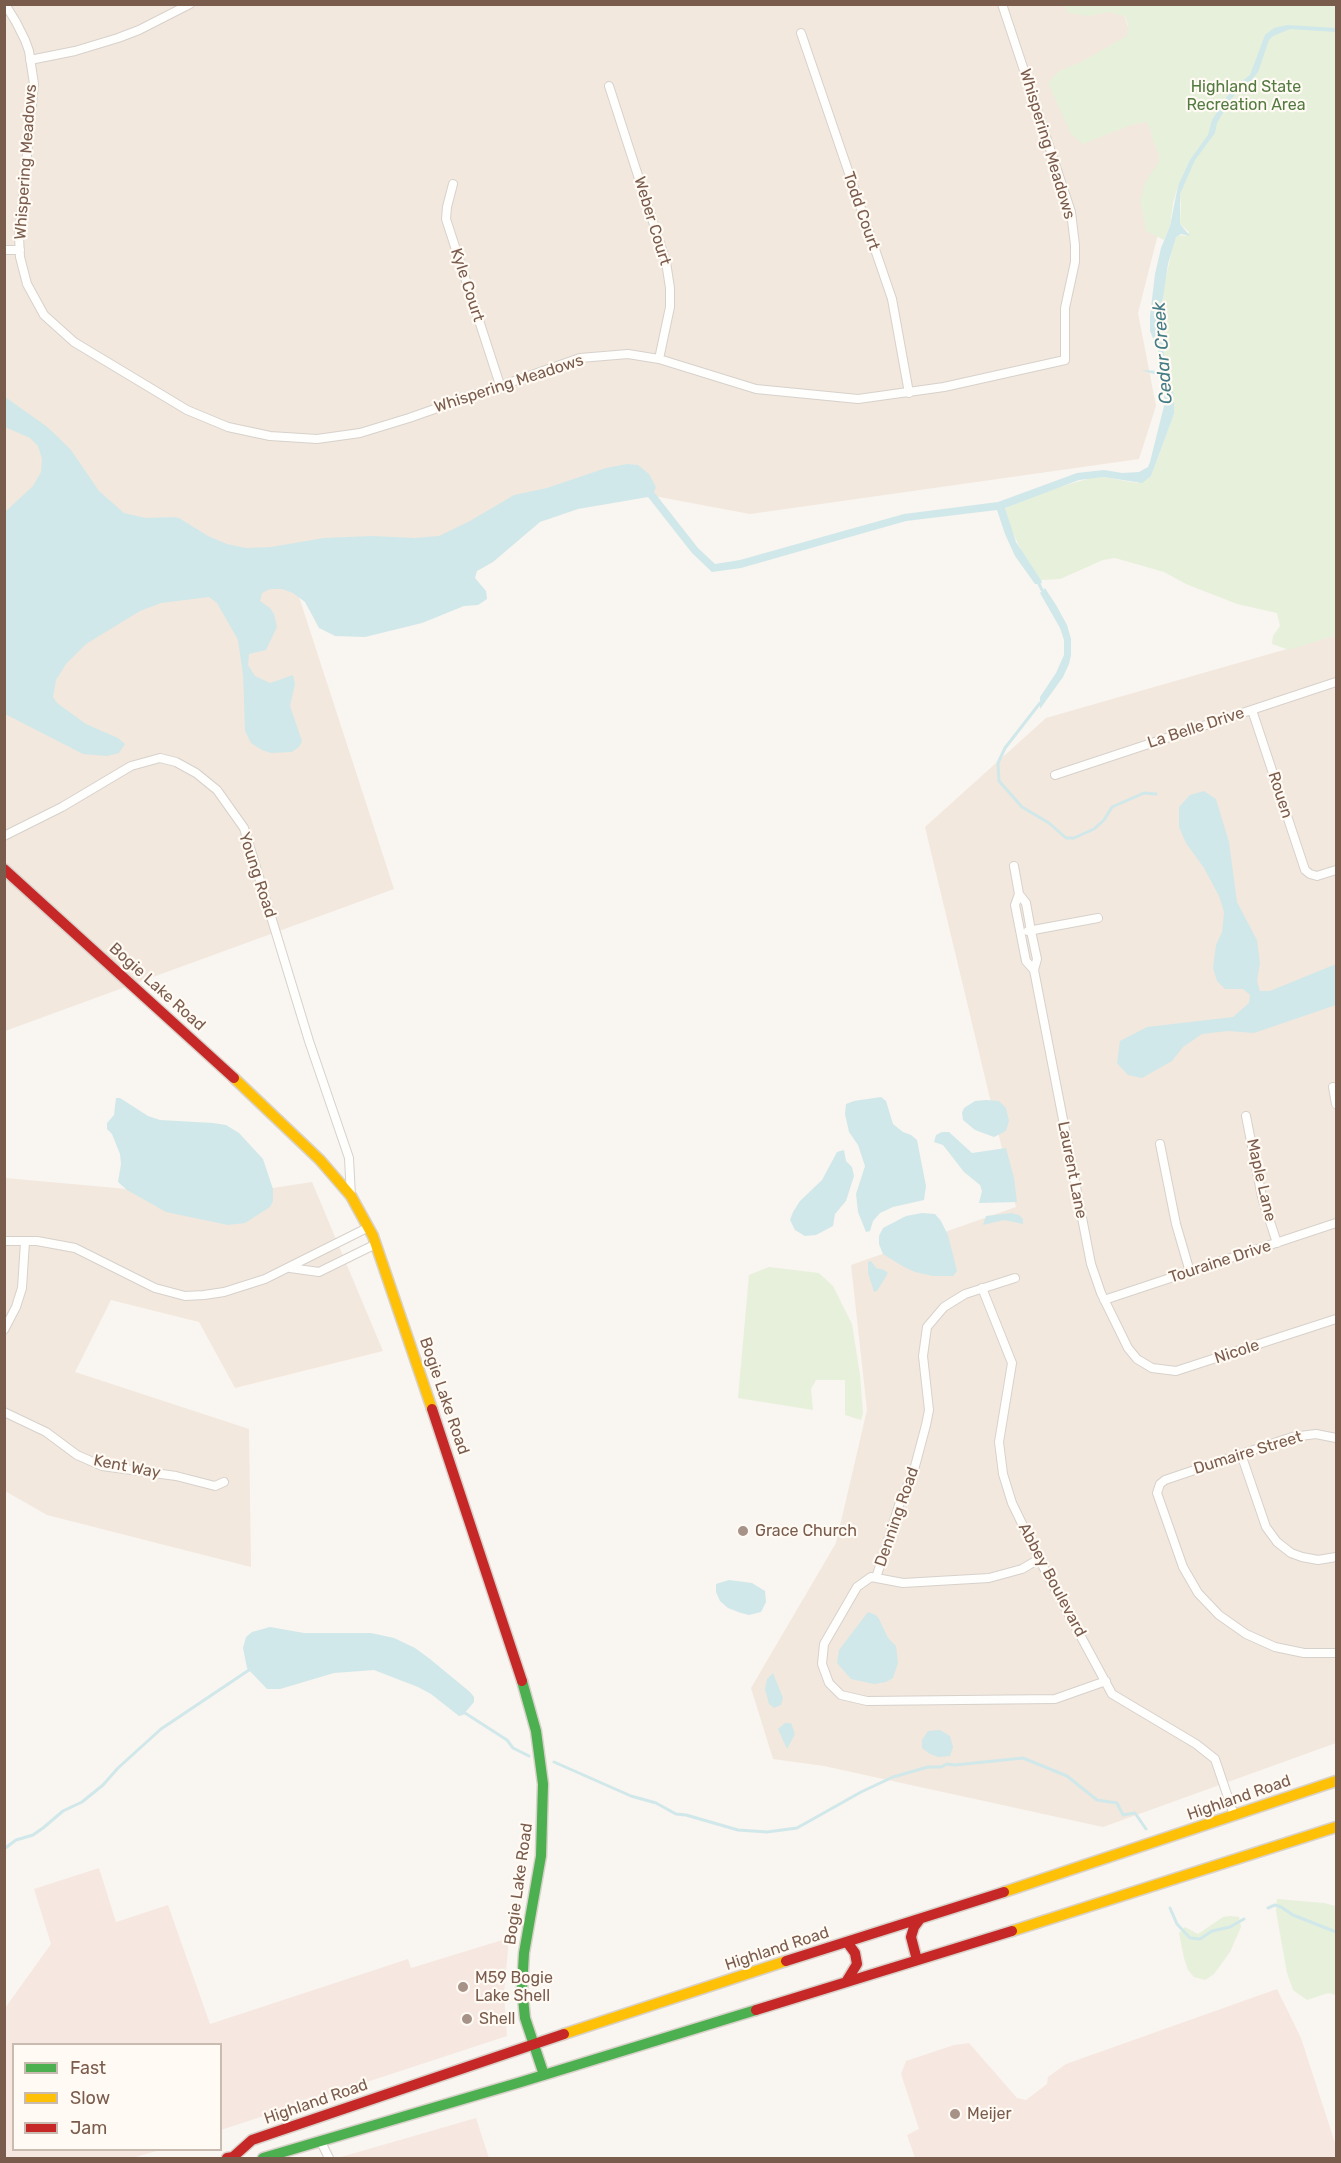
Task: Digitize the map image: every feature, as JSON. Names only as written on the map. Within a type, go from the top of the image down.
[{"type":"main road","name":"Bogie Lake Road","points":[[4,869],[331,1170],[351,1196],[369,1227],[495,1596],[536,1731],[543,1784],[543,1830],[522,1981],[524,2012],[544,2075]]},
{"type":"main road","name":"Highland Road","points":[[234,2158],[252,2139],[664,2000],[920,1919],[1336,1781]]},
{"type":"main road","points":[[262,2158],[544,2075],[1132,1894],[1336,1827]]},
{"type":"main road","points":[[917,1960],[911,1937],[920,1919]]},
{"type":"main road","points":[[846,1982],[857,1964],[855,1953],[847,1942]]},
{"type":"main road","points":[[318,2117],[315,2133],[321,2142]]},
{"type":"street","name":"Whispering Meadows","points":[[5,4],[25,40],[34,84],[23,185],[20,250],[24,273],[32,294],[44,315],[63,334],[136,381],[187,410],[228,428],[270,436],[317,439],[360,433],[409,418],[580,358],[628,354],[659,359],[756,389],[858,399],[909,393],[1065,360],[1065,308],[1075,262],[1071,212],[1002,4]]},
{"type":"street","points":[[30,60],[75,51],[118,38],[190,4]]},
{"type":"street","name":"Todd Court","points":[[801,33],[892,299],[909,393]]},
{"type":"street","name":"Weber Court","points":[[609,86],[666,262],[670,308],[659,359]]},
{"type":"street","name":"Kyle Court","points":[[453,184],[446,219],[500,385]]},
{"type":"street","points":[[4,250],[20,250]]},
{"type":"street","name":"La Belle Drive","points":[[1055,775],[1336,682]]},
{"type":"street","name":"Rouen","points":[[1252,710],[1304,867],[1313,875],[1336,870]]},
{"type":"street","name":"Young Road","points":[[4,836],[62,807],[131,766],[160,758],[176,762],[196,773],[217,790],[244,828],[309,1041],[349,1158],[351,1196]]},
{"type":"street","name":"Laurent Lane","points":[[1014,866],[1019,894],[1026,903],[1036,959],[1034,970],[1089,1257],[1104,1300],[1128,1348],[1137,1359]]},
{"type":"street","name":"Laurent Lane","points":[[1019,894],[1015,904],[1026,961],[1034,970]]},
{"type":"street","points":[[1021,933],[1098,918]]},
{"type":"street","points":[[1333,1087],[1336,1104]]},
{"type":"street","name":"Maple Lane","points":[[1246,1116],[1262,1197],[1277,1243]]},
{"type":"street","points":[[1160,1144],[1176,1224],[1190,1272]]},
{"type":"street","name":"Touraine Drive","points":[[1104,1300],[1336,1223]]},
{"type":"street","points":[[4,1241],[47,1242],[75,1248],[155,1288],[185,1296],[224,1292],[265,1279],[369,1227]]},
{"type":"street","points":[[4,1330],[16,1307],[22,1288],[25,1242]]},
{"type":"street","points":[[288,1268],[319,1272],[376,1245]]},
{"type":"street","name":"Denning Road","points":[[1015,1278],[965,1294],[944,1307],[927,1327],[923,1356],[929,1410],[914,1470],[900,1502],[876,1578],[871,1577],[857,1587],[824,1644],[822,1664],[829,1683],[841,1695],[867,1701],[1055,1699],[1106,1681]]},
{"type":"street","name":"Abbey Boulevard","points":[[982,1288],[1012,1363],[999,1442],[1003,1474],[1012,1503],[1112,1694],[1196,1744],[1215,1759],[1234,1815]]},
{"type":"street","name":"Nicole","points":[[1137,1359],[1156,1370],[1183,1370],[1336,1319]]},
{"type":"street","name":"Kent Way","points":[[4,1412],[46,1432],[77,1455],[102,1466],[176,1476],[214,1486],[224,1482]]},
{"type":"street","name":"Dumaire Street","points":[[1336,1438],[1316,1434],[1301,1435],[1161,1482],[1158,1488],[1158,1496],[1177,1556],[1194,1588],[1209,1606],[1236,1629],[1275,1647],[1304,1653],[1336,1653]]},
{"type":"street","points":[[1241,1454],[1266,1527],[1277,1542],[1302,1557],[1318,1560],[1336,1557]]},
{"type":"street","points":[[876,1578],[903,1583],[989,1578],[1022,1569],[1039,1558]]},
{"type":"street","points":[[321,2142],[329,2158]]},
{"type":"shaded area","points":[[5,5],[1121,5],[1174,171],[1138,313],[1156,406],[1139,459],[750,514],[606,487],[386,559],[287,560],[394,889],[5,1031]]},
{"type":"shaded area","points":[[1336,635],[1336,1743],[1103,1827],[824,1766],[773,1759],[751,1688],[836,1543],[867,1410],[851,1265],[1016,1207],[925,827],[1046,718]]},
{"type":"shaded area","points":[[5,1178],[215,1197],[312,1182],[383,1351],[235,1388],[199,1322],[111,1300],[75,1372],[249,1429],[251,1567],[47,1515],[5,1491]]},
{"type":"shaded area","points":[[99,1868],[116,1922],[168,1905],[210,2024],[408,1959],[411,1968],[509,1938],[504,1993],[507,2036],[222,2130],[222,2043],[12,2043],[12,2151],[156,2151],[132,2158],[5,2158],[5,2008],[51,1944],[34,1889]]},
{"type":"shaded area","points":[[1277,1989],[1301,2038],[1336,2146],[1336,2158],[915,2158],[907,2135],[919,2129],[901,2074],[906,2061],[954,2045],[969,2043],[1017,2098],[1026,2100],[1047,2084],[1048,2077],[1066,2064]]},
{"type":"shaded area","points":[[476,2118],[489,2158],[341,2157]]},
{"type":"green space","name":"Highland State Recreation Area","points":[[1064,5],[1336,5],[1336,635],[1289,650],[1272,644],[1273,636],[1280,626],[1277,613],[1237,604],[1186,584],[1164,572],[1115,558],[1103,560],[1060,579],[1041,580],[1022,552],[1012,531],[1005,508],[1042,492],[1091,478],[1104,477],[1137,483],[1151,476],[1174,414],[1174,396],[1164,356],[1161,328],[1163,291],[1174,241],[1177,235],[1186,236],[1189,232],[1180,224],[1181,204],[1178,186],[1170,226],[1164,240],[1146,231],[1140,200],[1146,180],[1159,162],[1159,155],[1146,122],[1131,125],[1083,144],[1071,134],[1048,83],[1059,71],[1079,63],[1127,36],[1128,25],[1125,16],[1108,12],[1088,16],[1068,13]]},
{"type":"green space","points":[[769,1267],[819,1273],[833,1286],[852,1324],[860,1375],[863,1413],[861,1420],[845,1415],[845,1380],[816,1380],[811,1389],[813,1410],[738,1398],[749,1275]]},
{"type":"green space","points":[[1277,1899],[1336,1906],[1336,1995],[1328,1993],[1307,2000],[1293,1990],[1287,1973],[1276,1911]]},
{"type":"green space","points":[[1223,1917],[1239,1917],[1241,1927],[1230,1952],[1214,1974],[1205,1980],[1194,1977],[1188,1970],[1179,1933],[1185,1927],[1198,1934]]},
{"type":"water","name":"Cedar Creek","points":[[1287,25],[1336,28],[1336,32],[1290,29],[1269,40],[1258,72],[1229,102],[1217,123],[1215,133],[1195,160],[1180,194],[1180,224],[1190,236],[1181,234],[1176,237],[1168,264],[1162,304],[1164,356],[1174,396],[1174,414],[1151,476],[1142,483],[1104,477],[1079,480],[1005,508],[1016,542],[1042,583],[1035,584],[1015,556],[997,510],[906,521],[741,568],[712,572],[692,553],[648,497],[578,509],[540,522],[493,562],[477,571],[475,578],[486,591],[487,599],[478,605],[464,606],[422,623],[365,637],[335,636],[319,628],[305,602],[293,593],[282,589],[270,589],[262,593],[260,601],[274,614],[277,627],[266,650],[249,654],[248,665],[255,676],[270,683],[293,675],[295,684],[290,706],[302,741],[299,747],[292,752],[271,753],[251,743],[245,731],[243,675],[238,640],[217,603],[209,597],[161,603],[140,611],[86,644],[66,664],[56,680],[53,697],[57,703],[86,724],[118,738],[125,744],[119,753],[107,756],[83,754],[5,714],[5,512],[33,486],[41,472],[42,459],[38,446],[30,438],[5,427],[5,397],[59,438],[71,450],[99,491],[124,513],[146,518],[179,518],[208,536],[227,544],[246,548],[271,547],[324,538],[439,536],[514,495],[547,488],[606,468],[627,464],[638,465],[649,474],[656,487],[654,492],[698,548],[715,564],[740,560],[904,514],[998,502],[1077,473],[1104,470],[1122,473],[1139,472],[1148,467],[1150,462],[1165,402],[1161,381],[1157,375],[1141,370],[1160,371],[1162,369],[1158,350],[1150,331],[1150,316],[1155,274],[1161,248],[1170,226],[1178,186],[1190,160],[1208,135],[1212,120],[1226,98],[1250,75],[1265,35],[1274,28]]},
{"type":"water","points":[[1045,588],[1067,625],[1071,639],[1071,655],[1063,677],[1040,709],[1040,697],[1056,673],[1064,655],[1064,640],[1060,628],[1040,593]]},
{"type":"water","points":[[1204,791],[1216,799],[1229,842],[1237,902],[1257,940],[1260,963],[1257,981],[1260,991],[1270,991],[1336,964],[1336,1005],[1254,1033],[1228,1031],[1202,1034],[1183,1047],[1172,1061],[1142,1078],[1128,1075],[1117,1063],[1120,1041],[1147,1027],[1233,1017],[1249,1003],[1250,995],[1243,989],[1225,989],[1217,981],[1213,968],[1216,945],[1222,932],[1224,912],[1219,896],[1204,868],[1186,843],[1179,827],[1179,807],[1190,795]]},
{"type":"water","points":[[881,1097],[886,1101],[893,1124],[917,1140],[926,1186],[924,1200],[893,1207],[880,1213],[873,1221],[870,1231],[866,1232],[858,1212],[856,1194],[865,1166],[858,1145],[849,1132],[845,1114],[846,1104]]},
{"type":"water","points":[[116,1098],[160,1120],[226,1125],[239,1133],[263,1159],[273,1189],[273,1201],[270,1207],[245,1223],[228,1225],[166,1212],[127,1190],[118,1182],[120,1154],[112,1134],[107,1129],[107,1123],[114,1115]]},
{"type":"water","points":[[975,1101],[999,1101],[1006,1108],[1009,1121],[1006,1131],[994,1137],[975,1130],[963,1120],[964,1108]]},
{"type":"water","points":[[949,1132],[972,1153],[1006,1148],[1014,1178],[1017,1202],[979,1203],[982,1191],[980,1185],[964,1172],[943,1145],[934,1142],[936,1135]]},
{"type":"water","points":[[844,1150],[846,1161],[852,1167],[854,1176],[846,1201],[835,1214],[833,1226],[816,1235],[805,1236],[795,1230],[790,1220],[793,1212],[800,1201],[822,1180],[837,1152]]},
{"type":"water","points":[[922,1213],[935,1214],[948,1235],[957,1271],[953,1276],[933,1276],[915,1272],[883,1254],[879,1236],[883,1228],[906,1216]]},
{"type":"water","points":[[1011,1213],[1019,1215],[1023,1219],[1023,1224],[1004,1220],[983,1225],[986,1216]]},
{"type":"water","points":[[871,1261],[876,1268],[888,1273],[877,1291],[874,1292],[868,1273],[868,1262]]},
{"type":"water","points":[[729,1580],[752,1583],[765,1591],[766,1602],[761,1612],[749,1615],[741,1613],[728,1608],[720,1601],[716,1592],[716,1584]]},
{"type":"water","points":[[868,1612],[876,1615],[888,1638],[896,1646],[898,1663],[893,1678],[886,1682],[874,1684],[851,1679],[837,1663],[839,1650]]},
{"type":"water","points":[[270,1627],[304,1633],[371,1633],[394,1638],[415,1648],[430,1659],[470,1692],[474,1697],[474,1702],[463,1715],[459,1716],[431,1694],[374,1670],[334,1673],[280,1689],[267,1689],[247,1668],[243,1648],[246,1637],[252,1632]]},
{"type":"water","points":[[773,1673],[783,1698],[781,1705],[774,1708],[769,1704],[765,1689],[767,1679]]},
{"type":"water","points":[[785,1723],[791,1723],[795,1734],[787,1749],[778,1729]]},
{"type":"water","points":[[940,1730],[950,1736],[953,1747],[950,1756],[938,1757],[922,1748],[922,1740],[928,1731]]},
{"type":"waterway","points":[[1039,584],[1042,590]]},
{"type":"waterway","points":[[1040,703],[1005,748],[998,763],[999,781],[1022,807],[1049,823],[1066,838],[1074,838],[1094,829],[1104,820],[1112,807],[1144,793],[1156,794]]},
{"type":"waterway","points":[[4,1849],[16,1840],[33,1835],[63,1811],[82,1802],[161,1729],[249,1670]]},
{"type":"waterway","points":[[465,1713],[507,1740],[513,1748],[529,1756]]},
{"type":"waterway","points":[[554,1762],[631,1796],[656,1803],[676,1814],[738,1830],[767,1832],[797,1828],[893,1777],[947,1764],[1023,1758],[1067,1776],[1097,1800],[1117,1803],[1123,1815],[1135,1813],[1146,1829]]},
{"type":"waterway","points":[[1268,1908],[1275,1905],[1281,1907],[1293,1915],[1336,1932]]},
{"type":"waterway","points":[[1170,1908],[1177,1924],[1190,1938],[1200,1939],[1212,1931],[1230,1927],[1244,1919]]},
{"type":"traffic: fast","points":[[522,1681],[536,1731],[543,1784],[541,1856],[524,1953],[522,1988],[525,2018],[544,2075]]},
{"type":"traffic: fast","points":[[263,2158],[756,2010]]},
{"type":"traffic: slow","points":[[234,1078],[320,1160],[351,1196],[373,1236],[432,1409]]},
{"type":"traffic: slow","points":[[1004,1892],[1336,1781]]},
{"type":"traffic: slow","points":[[1012,1931],[1336,1827]]},
{"type":"traffic: slow","points":[[564,2034],[786,1961]]},
{"type":"traffic: jam","points":[[4,869],[234,1078]]},
{"type":"traffic: jam","points":[[432,1409],[522,1681]]},
{"type":"traffic: jam","points":[[786,1961],[1004,1892]]},
{"type":"traffic: jam","points":[[917,1960],[911,1937],[920,1919]]},
{"type":"traffic: jam","points":[[756,2010],[1012,1931]]},
{"type":"traffic: jam","points":[[846,1982],[857,1964],[855,1953],[847,1942]]},
{"type":"traffic: jam","points":[[227,2158],[233,2157],[252,2140],[564,2034]]},
{"type":"place","name":"Grace Church","points":[[743,1531]]},
{"type":"place","name":"M59 Bogie Lake Shell","points":[[463,1987]]},
{"type":"place","name":"Shell","points":[[467,2019]]},
{"type":"place","name":"Meijer","points":[[955,2114]]}]
